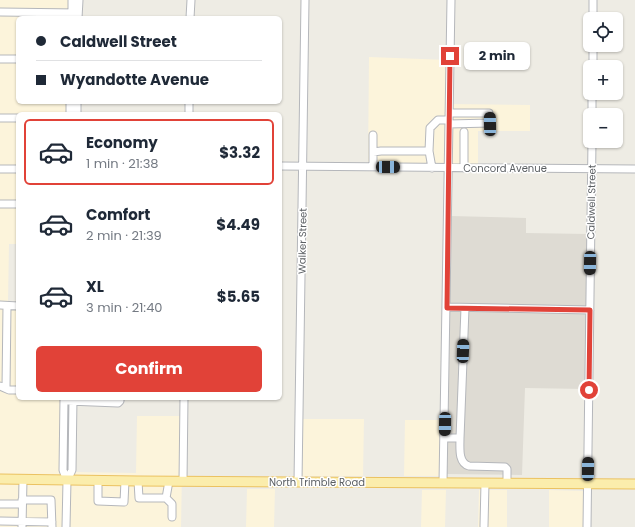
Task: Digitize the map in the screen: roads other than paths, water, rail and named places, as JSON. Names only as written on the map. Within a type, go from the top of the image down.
[{"type":"main road","name":"North Trimble Road","points":[[0,479],[169,482],[635,484]]},
{"type":"street","points":[[72,0],[75,16]]},
{"type":"street","points":[[75,16],[79,0]]},
{"type":"street","points":[[190,0],[190,16]]},
{"type":"street","name":"Walker Street","points":[[298,482],[305,0]]},
{"type":"street","points":[[443,483],[451,0]]},
{"type":"street","points":[[593,0],[593,12]]},
{"type":"street","points":[[0,12],[75,16]]},
{"type":"street","points":[[0,59],[16,59]]},
{"type":"street","points":[[432,168],[429,151],[431,126],[438,120],[489,113],[490,124],[449,119]]},
{"type":"street","points":[[0,118],[16,118]]},
{"type":"street","points":[[464,132],[464,168]]},
{"type":"street","points":[[373,135],[373,167]]},
{"type":"street","name":"Caldwell Street","points":[[587,527],[592,148]]},
{"type":"street","points":[[373,152],[380,150],[429,151]]},
{"type":"street","name":"Concord Avenue","points":[[282,166],[635,169]]},
{"type":"street","points":[[0,169],[16,169]]},
{"type":"street","points":[[0,204],[16,204]]},
{"type":"street","points":[[16,306],[3,305],[3,387],[16,390]]},
{"type":"street","points":[[447,308],[590,310]]},
{"type":"street","points":[[465,308],[460,438],[462,462],[465,465],[505,467],[507,469],[507,484]]},
{"type":"street","points":[[66,527],[67,481],[63,470],[64,400],[118,403],[120,400]]},
{"type":"street","points":[[67,481],[72,470],[73,400]]},
{"type":"street","points":[[183,481],[184,400]]},
{"type":"street","points":[[444,438],[460,438]]},
{"type":"street","points":[[22,524],[23,480]]},
{"type":"street","points":[[98,481],[98,501],[124,502],[125,481]]},
{"type":"street","points":[[138,481],[139,498],[166,498],[172,504],[172,517]]},
{"type":"street","points":[[166,498],[169,482]]},
{"type":"street","points":[[484,526],[485,483]]},
{"type":"street","points":[[0,504],[51,500],[52,524],[22,524],[0,521]]}]
